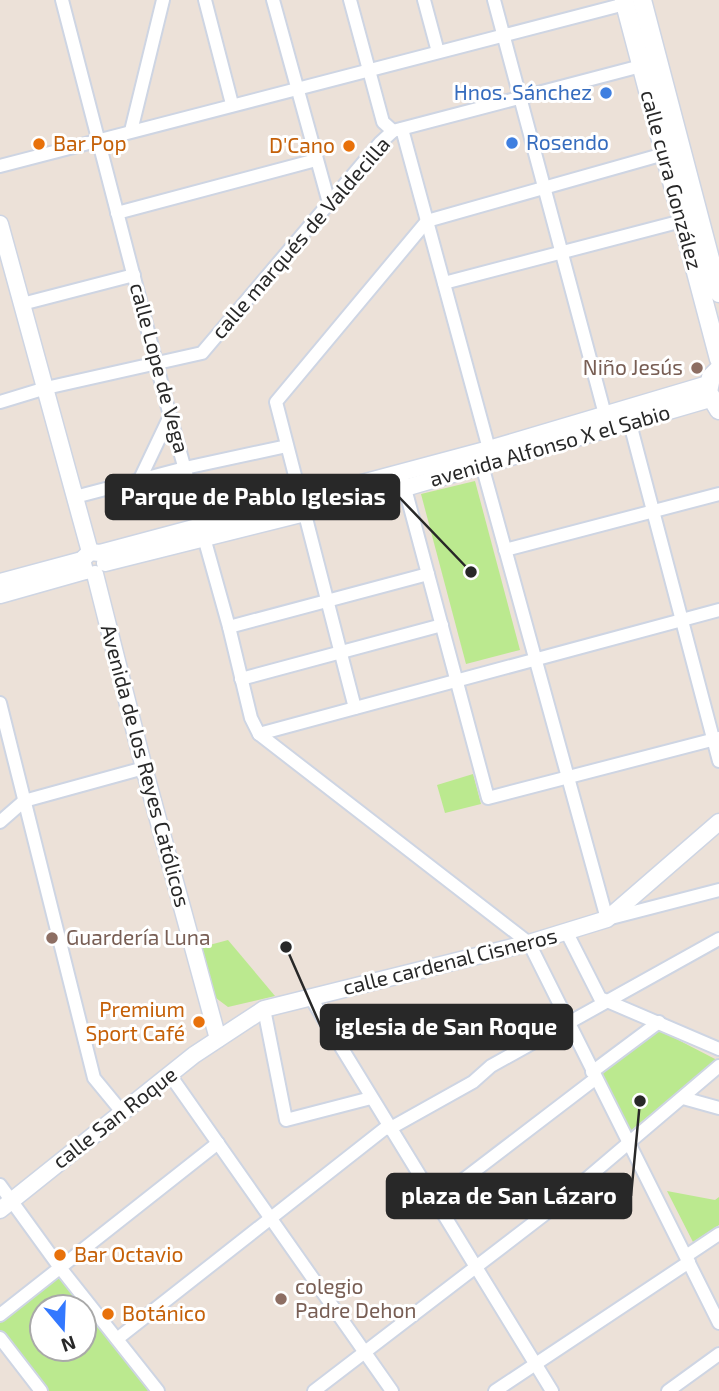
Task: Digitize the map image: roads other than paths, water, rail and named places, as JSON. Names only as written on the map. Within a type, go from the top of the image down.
[{"type":"main road","name":"calle cura González","points":[[630,1],[641,66],[719,359]]},
{"type":"main road","name":"calle cura González","points":[[630,1],[719,293]]},
{"type":"main road","points":[[712,398],[719,369]]},
{"type":"street","name":"calle Lope de Vega","points":[[62,0],[170,416],[241,679],[259,734]]},
{"type":"street","points":[[131,131],[163,0]]},
{"type":"street","points":[[205,0],[232,104]]},
{"type":"street","points":[[273,0],[295,88],[329,203]]},
{"type":"street","points":[[350,0],[383,122],[398,130],[427,221],[444,283],[505,550],[607,919]]},
{"type":"street","points":[[424,0],[438,52]]},
{"type":"street","points":[[494,0],[607,422]]},
{"type":"street","points":[[0,166],[630,1]]},
{"type":"street","name":"calle marqués de Valdecilla","points":[[0,402],[46,388],[202,353],[380,143],[398,130],[641,66]]},
{"type":"street","points":[[355,708],[276,402],[427,221],[664,154]]},
{"type":"street","points":[[117,213],[316,159]]},
{"type":"street","points":[[444,283],[682,221]]},
{"type":"street","name":"Avenida de los Reyes Católicos","points":[[0,224],[93,562],[144,768],[218,1039]]},
{"type":"street","points":[[22,304],[134,275]]},
{"type":"street","name":"avenida Alfonso X el Sabio","points":[[93,562],[403,480],[628,416],[712,398]]},
{"type":"street","points":[[139,481],[170,416]]},
{"type":"street","points":[[628,416],[680,621],[716,739],[719,761]]},
{"type":"street","points":[[75,497],[185,468],[287,446]]},
{"type":"street","points":[[403,480],[488,798],[716,739]]},
{"type":"street","points":[[505,550],[719,494]]},
{"type":"street","points":[[0,582],[93,562]]},
{"type":"street","points":[[0,595],[93,562]]},
{"type":"street","points":[[229,627],[428,574]]},
{"type":"street","points":[[259,734],[719,610]]},
{"type":"street","points":[[241,679],[442,625]]},
{"type":"street","points":[[0,703],[94,1078],[122,1112]]},
{"type":"street","points":[[259,734],[529,943],[719,1323]]},
{"type":"street","points":[[0,822],[24,801],[144,768]]},
{"type":"street","points":[[607,919],[719,822]]},
{"type":"street","points":[[607,919],[719,890]]},
{"type":"street","name":"calle cardenal Cisneros","points":[[218,1039],[264,1009],[529,943],[607,919]]},
{"type":"street","points":[[567,933],[600,998],[716,1044]]},
{"type":"street","points":[[117,1339],[389,1128],[473,1082],[491,1066],[719,939]]},
{"type":"street","points":[[311,998],[552,1391]]},
{"type":"street","points":[[264,1009],[286,1120],[371,1098]]},
{"type":"street","points":[[435,1202],[659,1022]]},
{"type":"street","name":"calle San Roque","points":[[7,1204],[218,1039]]},
{"type":"street","points":[[314,1391],[545,1214],[719,1066]]},
{"type":"street","points":[[170,1075],[392,1391]]},
{"type":"street","points":[[682,1098],[719,1108]]},
{"type":"street","points":[[0,1315],[218,1143]]},
{"type":"street","points":[[0,1185],[7,1204],[158,1391]]},
{"type":"street","points":[[495,1391],[687,1259],[719,1234]]},
{"type":"street","points":[[0,1339],[41,1391]]},
{"type":"street","points":[[668,1391],[719,1354]]},
{"type":"place","name":"Hnos. Sánchez","points":[[606,93]]},
{"type":"place","name":"Rosendo","points":[[512,143]]},
{"type":"place","name":"Bar Pop","points":[[39,144]]},
{"type":"place","name":"D'Cano","points":[[349,146]]},
{"type":"place","name":"Niño Jesús","points":[[697,368]]},
{"type":"place","name":"Parque de Pablo Iglesias","points":[[471,572]]},
{"type":"place","name":"Guardería Luna","points":[[52,938]]},
{"type":"place","name":"iglesia de San Roque","points":[[286,947]]},
{"type":"place","name":"Premium Sport Café","points":[[199,1022]]},
{"type":"place","name":"plaza de San Lázaro","points":[[640,1101]]},
{"type":"place","name":"Bar Octavio","points":[[60,1255]]},
{"type":"place","name":"colegio Padre Dehon","points":[[281,1299]]},
{"type":"place","name":"Botánico","points":[[108,1314]]}]
